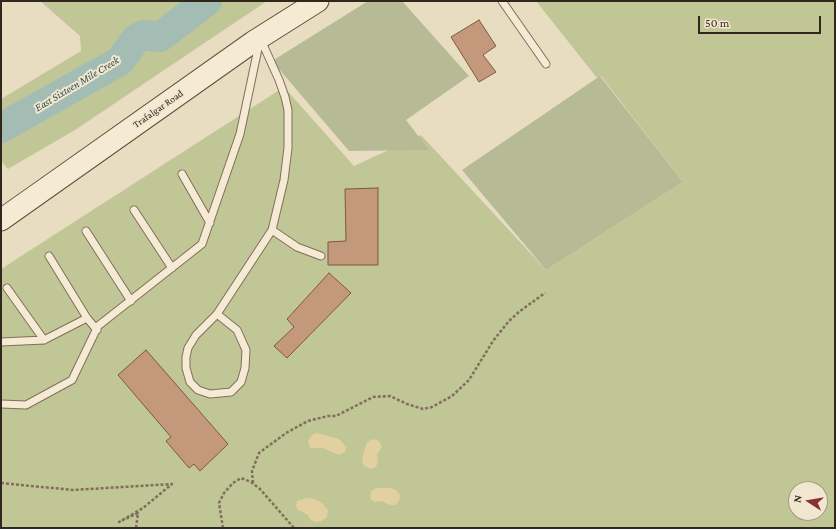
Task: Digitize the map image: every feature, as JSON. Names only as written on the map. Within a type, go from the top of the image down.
[{"type":"main road","name":"Trafalgar Road","points":[[1,220],[260,38],[318,1]]},
{"type":"lane","points":[[502,1],[546,64]]},
{"type":"lane","points":[[1,404],[26,405],[72,380],[98,326],[202,244],[240,134],[260,38]]},
{"type":"lane","points":[[217,314],[237,330],[246,350],[245,368],[241,382],[231,392],[210,394],[198,390],[190,382],[186,368],[188,348],[196,335],[217,314],[272,230],[284,180],[288,148],[288,110],[279,80],[260,38]]},
{"type":"lane","points":[[182,174],[210,223]]},
{"type":"lane","points":[[134,210],[172,268]]},
{"type":"lane","points":[[272,230],[297,247],[321,256]]},
{"type":"lane","points":[[86,231],[131,301]]},
{"type":"lane","points":[[49,256],[87,318],[97,330]]},
{"type":"lane","points":[[7,288],[44,340]]},
{"type":"lane","points":[[1,342],[44,340],[87,318]]},
{"type":"path","points":[[253,483],[252,471],[259,453],[297,426],[308,421],[328,416],[336,416],[373,397],[390,396],[407,404],[423,409],[432,407],[452,396],[469,380],[493,341],[509,321],[545,293]]},
{"type":"path","points":[[224,528],[219,503],[224,493],[233,483],[241,478],[253,483],[260,489],[294,528]]},
{"type":"path","points":[[1,484],[73,490],[172,484],[143,508],[119,522],[138,513],[136,528]]},
{"type":"green space","points":[[40,1],[267,1],[75,130],[8,169],[1,160],[1,99],[81,51],[80,36]]},
{"type":"green space","points":[[368,1],[402,1],[469,76],[406,120],[429,150],[349,151],[272,61]]},
{"type":"green space","points":[[536,1],[835,1],[835,528],[1,528],[1,269],[284,87],[354,166],[421,135],[546,270],[683,182],[601,76],[597,78]]},
{"type":"green space","points":[[600,76],[683,182],[546,270],[462,170]]},
{"type":"sand","points":[[317,433],[339,439],[346,447],[345,452],[339,455],[323,448],[310,448],[308,441],[312,435]]},
{"type":"sand","points":[[373,439],[379,441],[382,447],[377,454],[378,461],[376,467],[371,469],[364,466],[362,459],[367,442]]},
{"type":"sand","points":[[376,488],[391,488],[396,490],[400,495],[399,501],[395,505],[390,505],[382,501],[375,502],[370,499],[371,491]]},
{"type":"sand","points":[[306,498],[315,499],[322,503],[328,510],[327,517],[316,522],[311,520],[307,514],[298,510],[296,506],[297,501]]},
{"type":"building","points":[[479,20],[496,46],[483,55],[496,72],[479,82],[451,37]]},
{"type":"building","points":[[378,188],[378,265],[328,265],[328,242],[346,241],[345,189]]},
{"type":"building","points":[[329,273],[351,293],[287,358],[274,346],[294,327],[287,319]]},
{"type":"building","points":[[146,350],[228,444],[200,471],[194,464],[189,468],[166,441],[171,437],[118,375]]},
{"type":"waterway","name":"East Sixteen Mile Creek","points":[[1,128],[120,61],[136,39],[144,35],[160,37],[207,1]]}]
